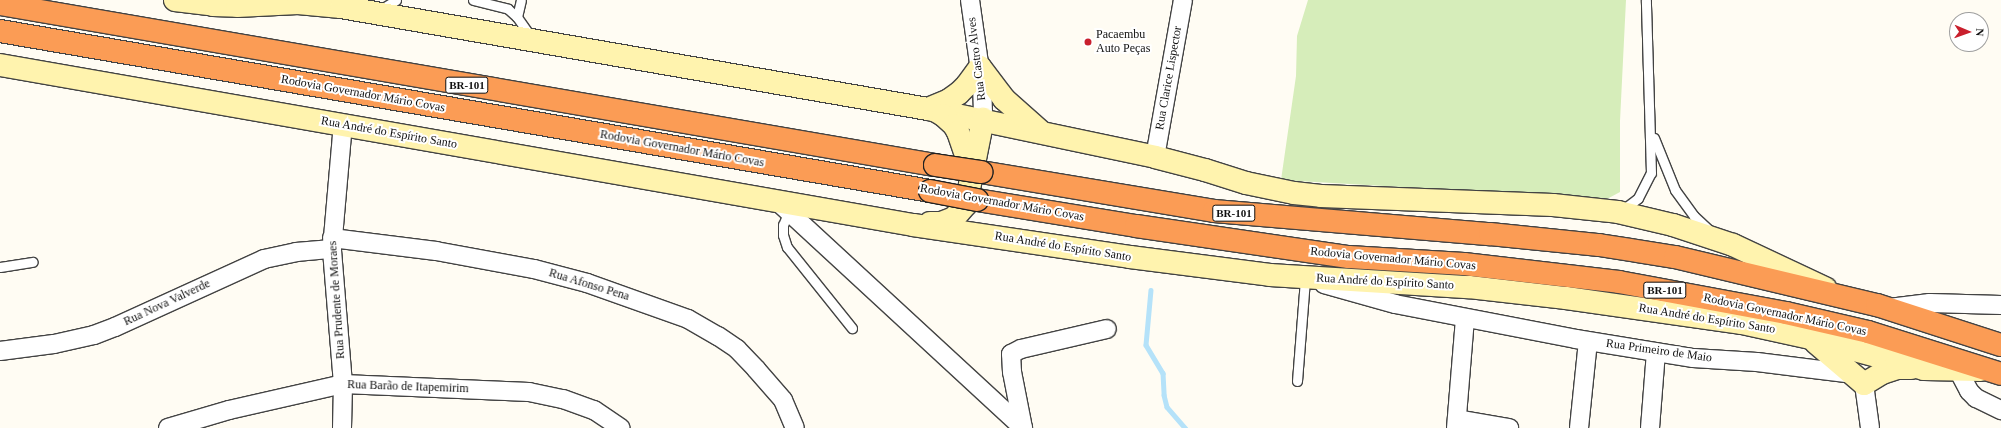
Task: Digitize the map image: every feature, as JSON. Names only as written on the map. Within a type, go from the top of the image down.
[{"type":"highway","name":"BR-101","points":[[0,4],[935,165],[1214,211],[1599,245],[1675,256],[1886,308],[2001,345]]},
{"type":"highway","name":"Rodovia Governador Mário Covas","points":[[0,31],[977,200],[1143,227],[1349,258],[1464,264],[1619,282],[1779,312],[1868,332],[1996,372]]},
{"type":"street","points":[[175,0],[213,5],[238,6],[298,3],[341,7],[534,42],[928,108],[1155,157],[1206,170],[1246,183],[1294,193],[1321,196],[1559,205],[1618,212],[1673,225],[1733,245],[1848,298]]},
{"type":"street","name":"Rua Castro Alves","points":[[970,0],[980,67],[983,119]]},
{"type":"street","name":"Rua Clarice Lispector","points":[[1155,157],[1183,0]]},
{"type":"street","name":"Rua André do Espírito Santo","points":[[0,65],[343,124],[783,206],[912,224],[1130,258],[1301,278],[1421,283],[1518,292],[1716,319],[1810,338],[1924,369],[1996,372]]},
{"type":"street","points":[[928,108],[939,105],[959,93],[967,86],[980,67],[1004,99],[1042,132]]},
{"type":"street","points":[[928,108],[943,115],[954,126],[976,171]]},
{"type":"street","points":[[912,224],[941,222],[954,218],[966,204],[976,171],[983,119]]},
{"type":"street","name":"Rua Prudente de Moraes","points":[[342,428],[343,384],[332,243],[343,124]]},
{"type":"street","points":[[783,206],[1023,428]]},
{"type":"street","name":"Rua Nova Valverde","points":[[0,351],[54,344],[94,335],[115,327],[264,259],[332,243]]},
{"type":"street","name":"Rua Afonso Pena","points":[[332,243],[436,251],[534,268],[587,283],[688,319],[718,336],[736,349],[751,364],[783,400],[795,428]]},
{"type":"street","name":"Rua Primeiro de Maio","points":[[1301,278],[1395,304],[1588,341],[1693,358],[1757,362],[1859,379]]},
{"type":"street","points":[[1886,308],[1930,303],[2001,305]]},
{"type":"street","points":[[1465,318],[1456,424],[1508,428]]},
{"type":"street","points":[[1023,428],[1012,372],[1011,354],[1021,349],[1107,329]]},
{"type":"street","points":[[1810,338],[1859,379],[1870,428]]},
{"type":"street","points":[[1579,428],[1588,341]]},
{"type":"street","points":[[1650,428],[1656,352]]},
{"type":"street","points":[[1859,379],[1897,368],[1924,369]]},
{"type":"street","points":[[1958,370],[1969,391],[1976,398],[1991,407],[2001,410]]},
{"type":"street","name":"Rua Barão de Itapemirim","points":[[168,428],[229,410],[343,384],[529,392],[563,399],[594,410],[621,428]]},
{"type":"lane","points":[[374,14],[396,0]]},
{"type":"lane","points":[[474,0],[508,9],[517,17],[534,42]]},
{"type":"lane","points":[[517,17],[520,0]]},
{"type":"lane","points":[[1618,212],[1638,198],[1651,173],[1646,0]]},
{"type":"lane","points":[[1650,110],[1655,142],[1675,190],[1684,204],[1706,227],[1733,245]]},
{"type":"lane","points":[[783,206],[783,235],[787,247],[852,328]]},
{"type":"lane","points":[[0,267],[33,262]]},
{"type":"lane","points":[[1297,381],[1301,278]]},
{"type":"green space","points":[[1308,0],[1626,0],[1620,121],[1620,192],[1607,199],[1281,180],[1296,76],[1297,36]]},
{"type":"waterway","points":[[1151,290],[1146,345],[1163,373],[1164,395],[1167,407],[1185,428]]},
{"type":"place","name":"Pacaembu Auto Peças","points":[[1088,42]]}]
